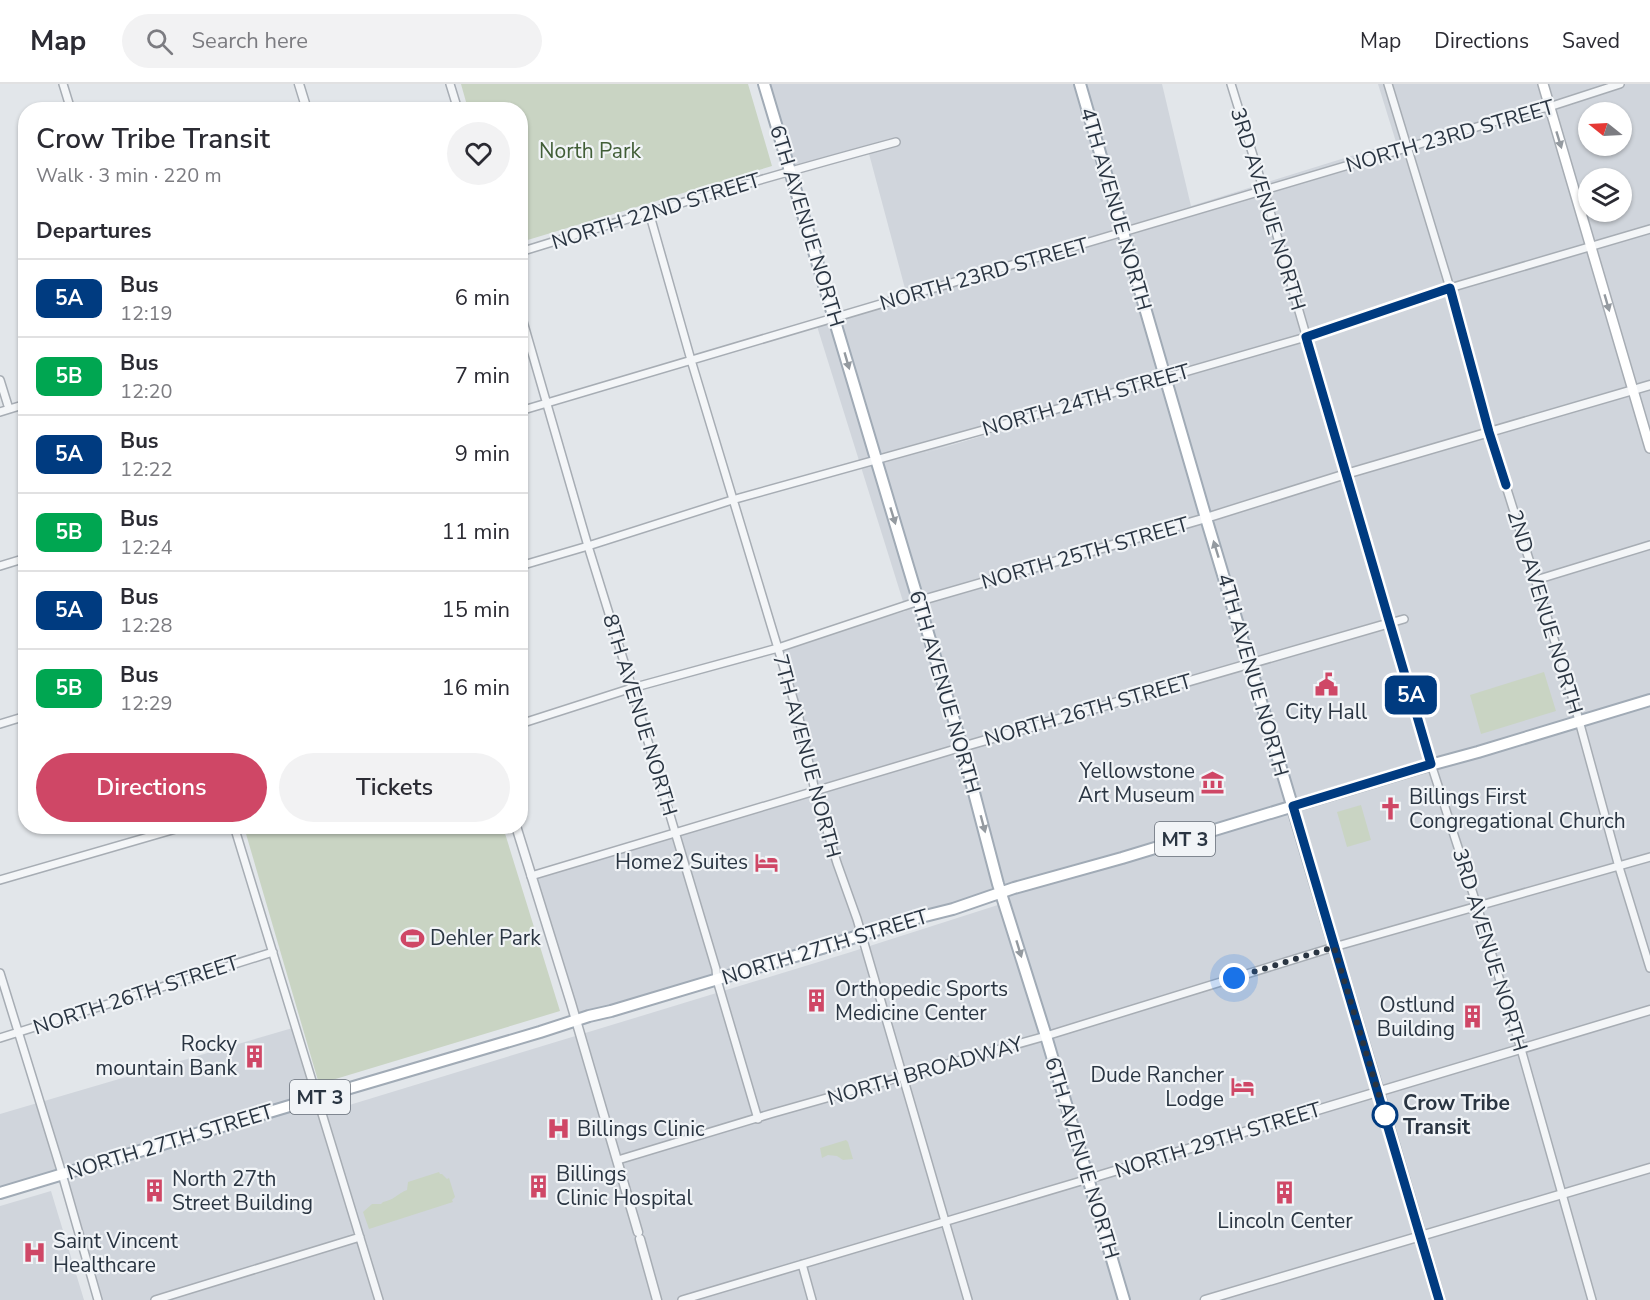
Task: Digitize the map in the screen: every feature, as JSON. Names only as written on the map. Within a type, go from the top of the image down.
[{"type":"main road","name":"6TH AVENUE NORTH","points":[[764,84],[962,747],[1001,893],[1124,1300]]},
{"type":"main road","points":[[1543,84],[1650,448]]},
{"type":"main road","name":"4TH AVENUE NORTH","points":[[1083,85],[1123,233],[1206,518],[1438,1300]]},
{"type":"main road","name":"NORTH 27TH STREET","points":[[0,1193],[717,980],[897,923],[953,909],[1650,700]]},
{"type":"street","points":[[63,84],[68,102]]},
{"type":"street","points":[[299,84],[305,102]]},
{"type":"street","points":[[450,84],[456,102]]},
{"type":"street","name":"3RD AVENUE NORTH","points":[[1231,84],[1431,764],[1521,1049],[1592,1300]]},
{"type":"street","name":"2ND AVENUE NORTH","points":[[1388,84],[1450,288],[1489,432],[1575,706],[1619,867],[1650,968]]},
{"type":"street","name":"NORTH 23RD STREET","points":[[528,409],[1549,107],[1620,84]]},
{"type":"street","name":"NORTH 22ND STREET","points":[[528,250],[790,170],[896,142]]},
{"type":"street","name":"7TH AVENUE NORTH","points":[[649,212],[732,500],[799,718],[815,791],[861,934],[968,1300]]},
{"type":"street","name":"NORTH 24TH STREET","points":[[528,564],[732,500],[1306,337],[1450,288],[1650,229]]},
{"type":"street","name":"8TH AVENUE NORTH","points":[[528,337],[588,546],[716,969],[717,980],[758,1119]]},
{"type":"street","points":[[0,380],[9,409]]},
{"type":"street","name":"NORTH 25TH STREET","points":[[528,721],[632,688],[778,648],[919,601],[1650,385]]},
{"type":"street","points":[[0,412],[18,406]]},
{"type":"street","points":[[1536,580],[1650,545]]},
{"type":"street","points":[[0,566],[18,560]]},
{"type":"street","name":"NORTH 26TH STREET","points":[[531,876],[962,747],[1404,619]]},
{"type":"street","points":[[0,724],[18,719]]},
{"type":"street","points":[[0,880],[158,834]]},
{"type":"street","points":[[236,834],[379,1300]]},
{"type":"street","points":[[518,834],[618,1160],[657,1300]]},
{"type":"street","name":"NORTH BROADWAY","points":[[618,1160],[1046,1036],[1334,947],[1650,857]]},
{"type":"street","name":"NORTH 26TH STREET","points":[[0,1038],[273,952]]},
{"type":"street","points":[[0,973],[98,1300]]},
{"type":"street","name":"NORTH 29TH STREET","points":[[682,1300],[1650,1010]]},
{"type":"street","points":[[1205,1300],[1650,1168]]},
{"type":"street","points":[[155,1300],[360,1237]]},
{"type":"street","points":[[801,1264],[812,1300]]},
{"type":"shaded area","points":[[766,84],[1162,84],[1191,206],[1396,142],[1378,84],[1650,84],[1650,1300],[98,1300],[62,1175],[0,1193],[0,1114],[296,1027],[316,1098],[333,1110],[1001,904],[1001,893],[576,1021],[531,876],[815,791],[778,648],[906,611],[816,323],[907,296],[868,150],[790,170]],"holes":[[[1441,291],[1443,298],[925,453],[1165,377]]]},
{"type":"shaded area","name":"Saint Vincent Healthcare","points":[[51,1191],[84,1300],[0,1300],[0,1206]]},
{"type":"green space","name":"North Park","points":[[461,84],[748,84],[772,166],[528,240],[528,102],[466,102]]},
{"type":"green space","points":[[1544,672],[1556,711],[1481,734],[1470,695]]},
{"type":"green space","points":[[1361,805],[1371,840],[1347,847],[1337,812]]},
{"type":"green space","name":"Dehler Park","points":[[246,834],[505,834],[560,1011],[319,1084]]},
{"type":"green space","points":[[846,1140],[853,1159],[843,1160],[837,1156],[828,1155],[822,1158],[820,1148]]},
{"type":"green space","points":[[439,1172],[447,1179],[449,1178],[455,1197],[453,1202],[369,1229],[363,1212],[372,1204],[381,1204],[407,1190],[408,1182]]},
{"type":"bus line","name":"5A","points":[[1439,1300],[1293,806],[1431,764],[1306,337],[1450,288],[1489,432],[1506,485]]},
{"type":"place","name":"City Hall","points":[[1326,684]]},
{"type":"place","name":"Yellowstone Art Museum","points":[[1213,783]]},
{"type":"place","name":"Billings First Congregational Church","points":[[1391,809]]},
{"type":"place","name":"Home2 Suites","points":[[766,862]]},
{"type":"place","name":"Dehler Park","points":[[412,938]]},
{"type":"place","name":"Orthopedic Sports Medicine Center","points":[[817,1001]]},
{"type":"place","name":"Ostlund Building","points":[[1473,1017]]},
{"type":"place","name":"Rocky mountain Bank","points":[[255,1056]]},
{"type":"place","name":"Dude Rancher Lodge","points":[[1242,1087]]},
{"type":"place","name":"Crow Tribe Transit","points":[[1385,1115]]},
{"type":"place","name":"Billings Clinic","points":[[559,1129]]},
{"type":"place","name":"Billings Clinic Hospital","points":[[538,1186]]},
{"type":"place","name":"North 27th Street Building","points":[[154,1191]]},
{"type":"place","name":"Lincoln Center","points":[[1285,1193]]},
{"type":"place","name":"Saint Vincent Healthcare","points":[[35,1253]]},
{"type":"route","points":[[1234,978],[1334,947],[1385,1115]]}]
